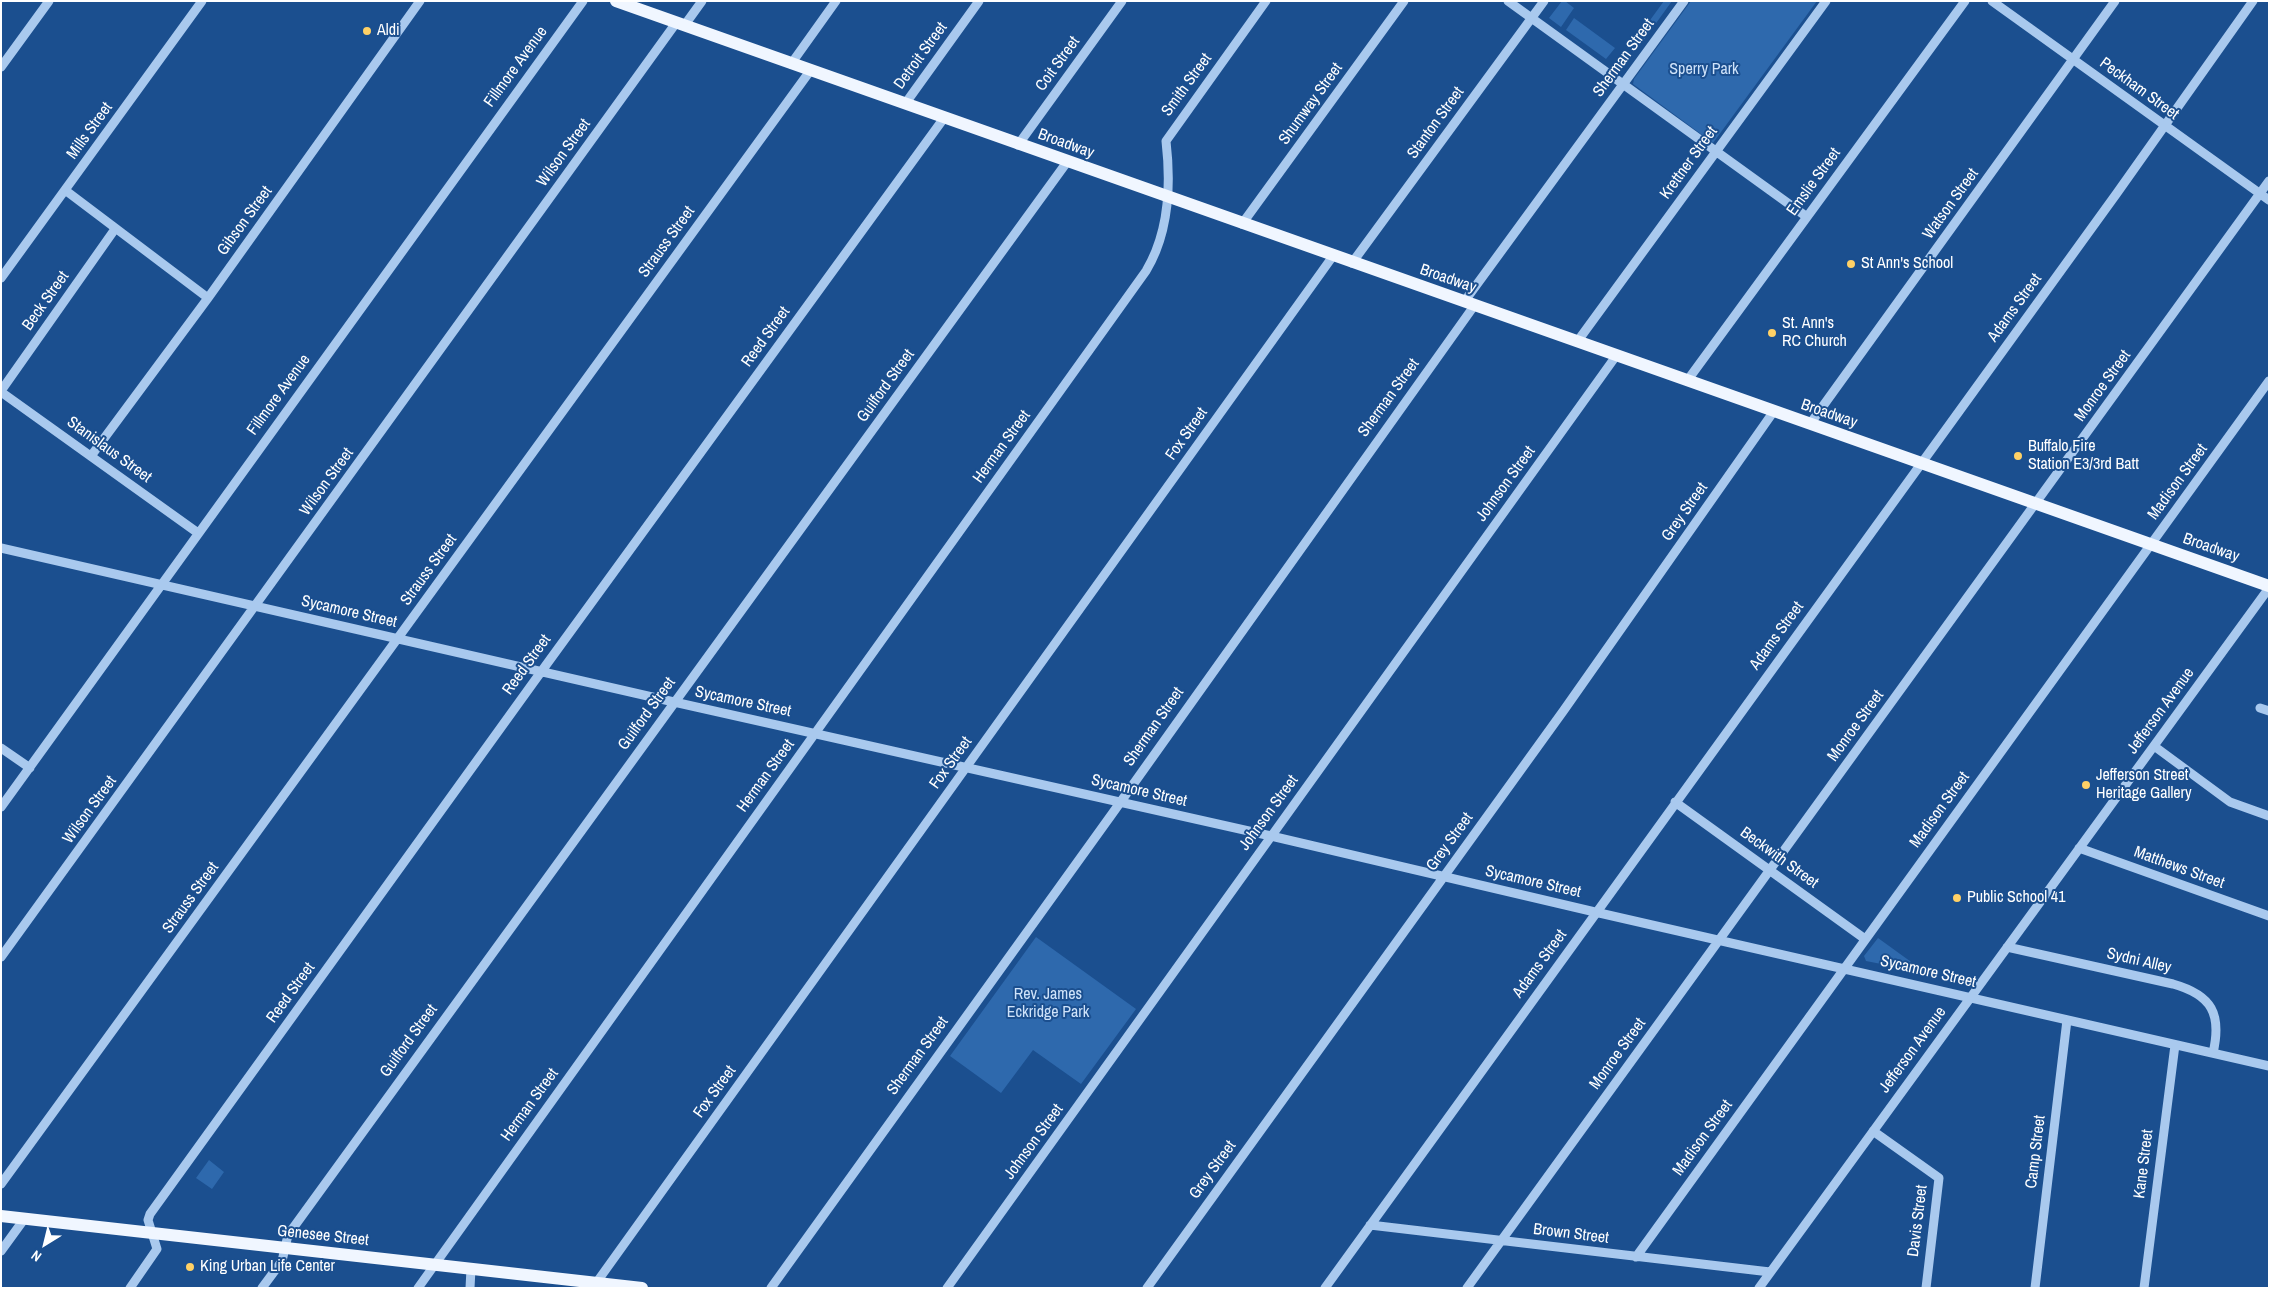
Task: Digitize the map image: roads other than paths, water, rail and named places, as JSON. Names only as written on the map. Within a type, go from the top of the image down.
[{"type":"main road","name":"Broadway","points":[[616,1],[1167,198],[2269,587]]},
{"type":"main road","name":"Genesee Street","points":[[1,1216],[434,1264],[595,1285],[642,1288]]},
{"type":"street","points":[[1,67],[49,1]]},
{"type":"street","name":"Mills Street","points":[[1,278],[202,1]]},
{"type":"street","name":"Gibson Street","points":[[91,456],[208,298],[420,1]]},
{"type":"street","name":"Fillmore Avenue","points":[[1,808],[583,1]]},
{"type":"street","name":"Wilson Street","points":[[1,957],[680,24],[702,1]]},
{"type":"street","points":[[791,64],[836,1]]},
{"type":"street","name":"Detroit Street","points":[[905,104],[979,1]]},
{"type":"street","name":"Coit Street","points":[[1018,145],[1122,1]]},
{"type":"street","name":"Smith Street","points":[[1167,198],[1169,176],[1166,141],[1266,1]]},
{"type":"street","name":"Shumway Street","points":[[1242,224],[1404,1]]},
{"type":"street","points":[[1508,1],[1807,217]]},
{"type":"street","name":"Stanton Street","points":[[1352,263],[1544,1]]},
{"type":"street","name":"Sherman Street","points":[[770,1288],[1120,802],[1623,84],[1684,1]]},
{"type":"street","name":"Krettner Street","points":[[1576,342],[1826,1]]},
{"type":"street","name":"Emslie Street","points":[[1687,381],[1966,1]]},
{"type":"street","name":"Peckham Street","points":[[1992,1],[2269,200]]},
{"type":"street","name":"Watson Street","points":[[1810,424],[2115,1]]},
{"type":"street","name":"Adams Street","points":[[1324,1288],[1595,912],[1922,464],[2253,1]]},
{"type":"street","name":"Strauss Street","points":[[1,1184],[810,71]]},
{"type":"street","name":"Reed Street","points":[[130,1288],[157,1249],[148,1220],[150,1214],[541,671],[944,118]]},
{"type":"street","name":"Guilford Street","points":[[262,1288],[282,1260],[288,1235],[1067,162]]},
{"type":"street","name":"Monroe Street","points":[[1467,1288],[2037,504],[2269,181]]},
{"type":"street","points":[[65,190],[208,298]]},
{"type":"street","name":"Herman Street","points":[[418,1288],[1146,271],[1158,246],[1165,219],[1167,198]]},
{"type":"street","name":"Beck Street","points":[[1,391],[115,229]]},
{"type":"street","name":"Fox Street","points":[[595,1285],[1333,256]]},
{"type":"street","name":"Johnson Street","points":[[947,1288],[1616,356]]},
{"type":"street","name":"Madison Street","points":[[1636,1256],[2269,381]]},
{"type":"street","name":"Stanislaus Street","points":[[1,391],[198,533]]},
{"type":"street","name":"Grey Street","points":[[1147,1288],[1564,710],[1774,411]]},
{"type":"street","name":"Sycamore Street","points":[[1,548],[1271,836],[2269,1066]]},
{"type":"street","name":"Jefferson Avenue","points":[[1759,1288],[2269,587]]},
{"type":"street","points":[[2154,746],[2230,802],[2269,816]]},
{"type":"street","points":[[1,748],[30,768]]},
{"type":"street","name":"Beckwith Street","points":[[1675,802],[1865,940]]},
{"type":"street","name":"Matthews Street","points":[[2079,848],[2269,916]]},
{"type":"street","name":"Sydni Alley","points":[[2007,947],[2173,984],[2194,991],[2205,1000],[2216,1017],[2218,1031],[2214,1053]]},
{"type":"street","name":"Camp Street","points":[[2035,1288],[2067,1020]]},
{"type":"street","name":"Kane Street","points":[[2144,1288],[2175,1045]]},
{"type":"street","name":"Davis Street","points":[[1873,1131],[1938,1178],[1926,1288]]},
{"type":"street","points":[[1,1250],[25,1218]]},
{"type":"street","name":"Brown Street","points":[[1370,1225],[1770,1272]]},
{"type":"street","points":[[470,1288],[471,1269]]},
{"type":"place","name":"Aldi","points":[[367,31]]},
{"type":"place","name":"St Ann's School","points":[[1851,264]]},
{"type":"place","name":"St. Ann's RC Church","points":[[1772,333]]},
{"type":"place","name":"Buffalo Fire Station E3/3rd Batt","points":[[2018,456]]},
{"type":"place","name":"Jefferson Street Heritage Gallery","points":[[2086,785]]},
{"type":"place","name":"Public School 41","points":[[1957,898]]},
{"type":"place","name":"King Urban Life Center","points":[[190,1267]]},
{"type":"park label","name":"Sperry Park","points":[[1704,70]]},
{"type":"park label","name":"Rev. James Eckridge Park","points":[[1048,1004]]}]
